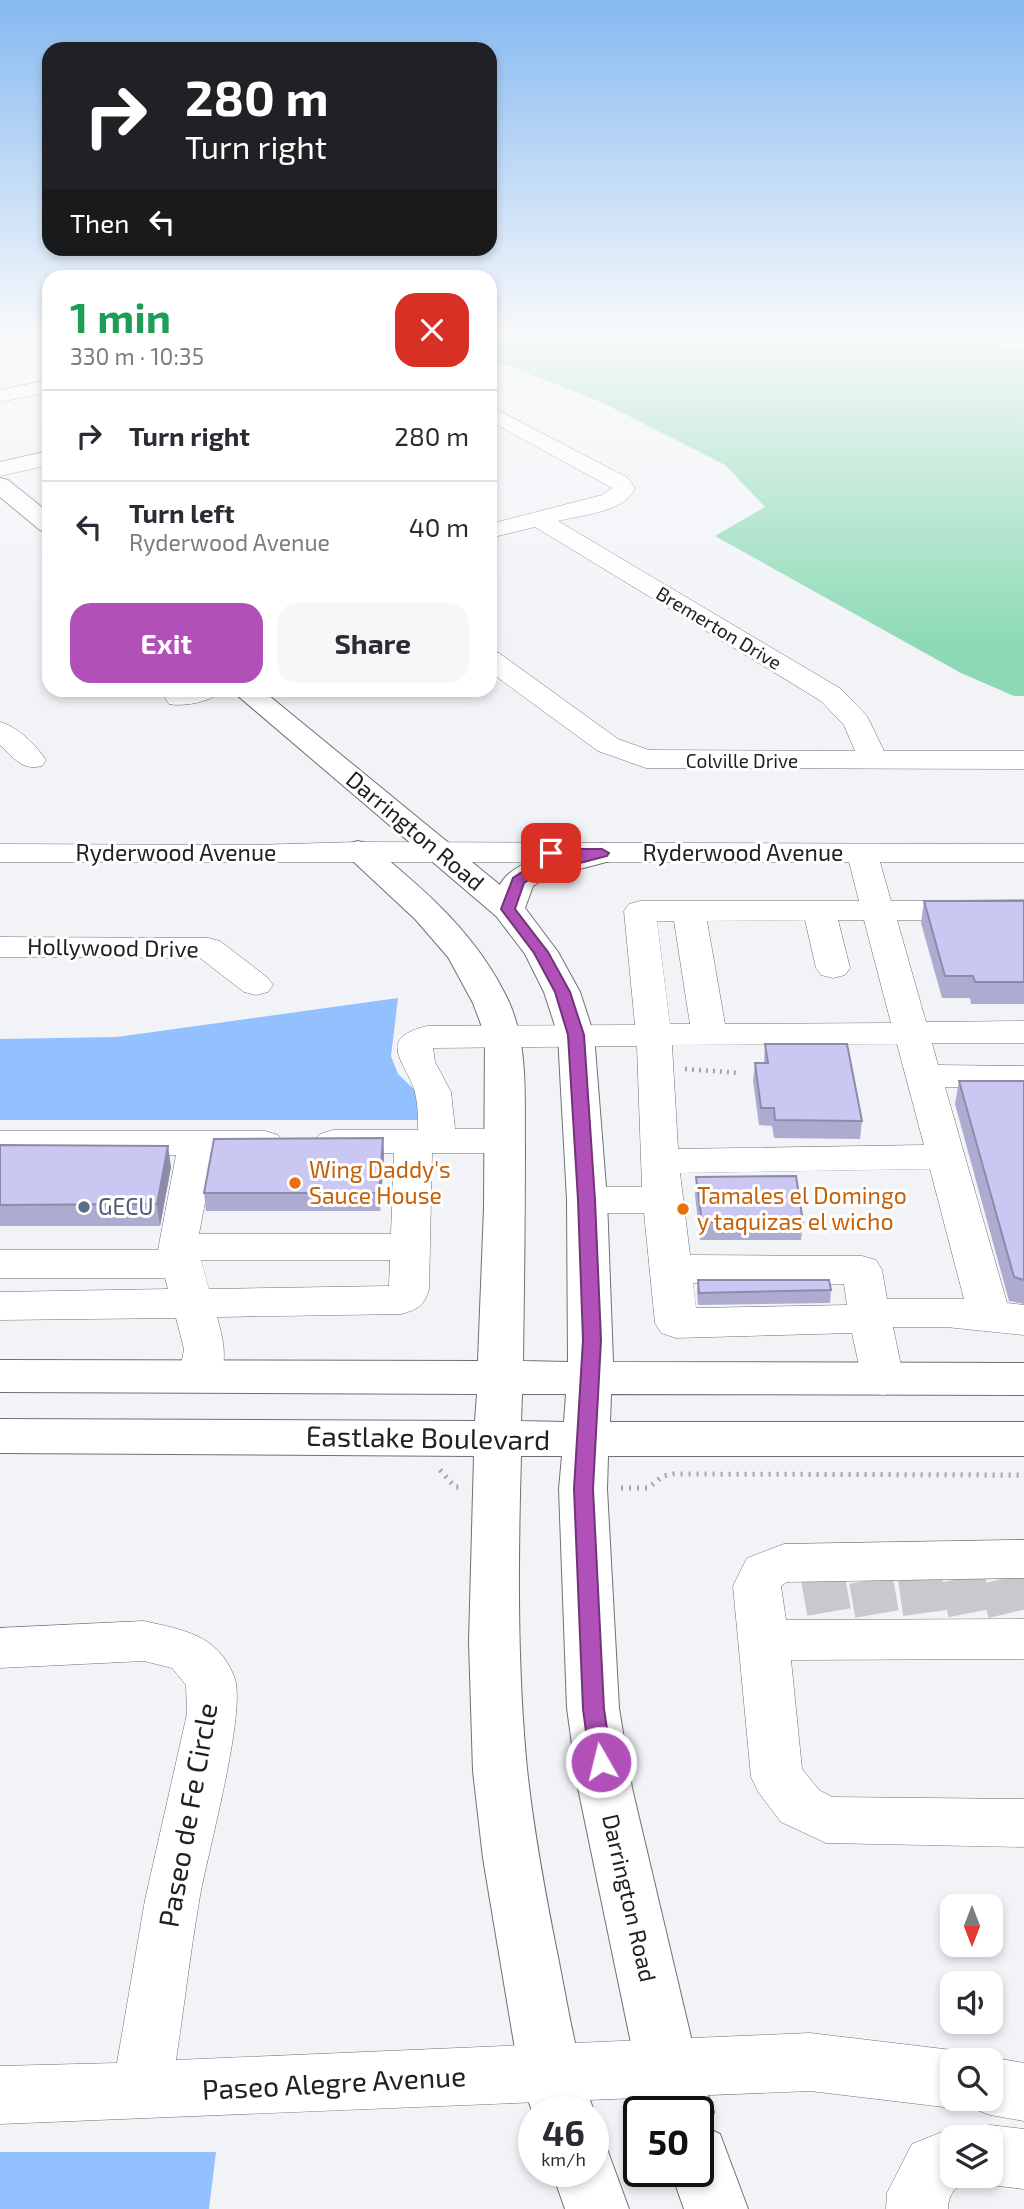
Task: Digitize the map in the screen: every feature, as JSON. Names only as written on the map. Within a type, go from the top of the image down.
[{"type":"main road","points":[[0,485],[42,519]]},
{"type":"main road","name":"Darrington Road","points":[[254,697],[443,852],[508,909],[541,952],[562,992],[576,1035],[587,1200],[591,1378],[583,1489],[593,1709],[605,1788],[675,2090]]},
{"type":"main road","points":[[358,851],[454,937],[492,999],[503,1035],[502,1377],[496,1486],[497,1728],[504,1805],[557,2093]]},
{"type":"main road","points":[[508,909],[518,881],[533,871],[602,853]]},
{"type":"main road","points":[[0,1376],[1024,1379]]},
{"type":"main road","name":"Eastlake Boulevard","points":[[0,1436],[586,1440],[1024,1439]]},
{"type":"main road","points":[[589,2187],[597,2209]]},
{"type":"main road","points":[[708,2187],[716,2209]]},
{"type":"street","points":[[497,529],[610,500],[622,493],[624,488],[620,483],[539,439]]},
{"type":"street","points":[[0,469],[42,460]]},
{"type":"street","name":"Bremerton Drive","points":[[539,519],[831,695],[857,722],[873,760]]},
{"type":"street","name":"Colville Drive","points":[[497,664],[608,745],[637,757],[665,761],[1024,760]]},
{"type":"street","points":[[0,730],[32,760]]},
{"type":"street","name":"Ryderwood Avenue","points":[[0,853],[1024,853]]},
{"type":"street","points":[[672,1269],[763,1300],[842,1320],[908,1310],[1007,1317],[946,1157],[862,853]]},
{"type":"street","points":[[818,910],[833,968]]},
{"type":"street","points":[[763,1300],[676,1323],[662,1180],[654,1034],[640,911],[1024,910]]},
{"type":"street","points":[[689,911],[709,1034]]},
{"type":"street","name":"Hollywood Drive","points":[[0,947],[208,947],[256,985]]},
{"type":"street","points":[[0,1306],[401,1300],[407,1296],[409,1289],[410,1247],[424,1141],[436,1106],[433,1090],[414,1056],[416,1042],[437,1035],[1024,1032]]},
{"type":"street","points":[[924,1076],[1024,1077]]},
{"type":"street","points":[[0,1143],[503,1141]]},
{"type":"street","points":[[197,1144],[180,1256],[205,1349],[201,1376]]},
{"type":"street","points":[[587,1200],[662,1180],[946,1157]]},
{"type":"street","points":[[0,1264],[410,1247]]},
{"type":"street","points":[[869,1315],[883,1380]]},
{"type":"street","points":[[974,1598],[851,1598],[784,1563],[764,1572],[757,1586],[778,1777],[800,1806],[826,1819],[1024,1823]]},
{"type":"street","points":[[764,1640],[851,1598],[974,1598]]},
{"type":"street","name":"Paseo de Fe Circle","points":[[0,1648],[144,1641],[187,1651],[211,1679],[212,1714],[179,1863],[142,2091]]},
{"type":"street","name":"Paseo Alegre Avenue","points":[[0,2095],[142,2091],[557,2093],[675,2090],[810,2062],[940,2078]]},
{"type":"street","points":[[1003,2088],[1024,2092]]},
{"type":"street","points":[[1003,2157],[1024,2159]]},
{"type":"street","points":[[917,2209],[918,2193],[933,2165],[940,2162]]},
{"type":"path","points":[[638,1488],[654,1486],[663,1476],[673,1474],[1024,1475]]},
{"type":"green space","points":[[674,439],[1024,439],[1024,696],[1014,696],[961,673],[715,536],[765,507],[725,465]]},
{"type":"water","points":[[398,998],[391,1056],[398,1074],[420,1095],[421,1120],[0,1120],[0,1039],[117,1037]]},
{"type":"water","points":[[0,2152],[216,2152],[209,2209],[0,2209]]},
{"type":"building","points":[[924,901],[1024,901],[1024,982],[975,982],[973,976],[945,976]]},
{"type":"building","points":[[765,1044],[847,1044],[862,1121],[775,1120],[774,1108],[761,1108],[755,1063],[768,1063]]},
{"type":"building","points":[[959,1081],[1024,1081],[1024,1280],[1014,1277]]},
{"type":"building","name":"Wing Daddy's Sauce House","points":[[383,1138],[379,1193],[204,1193],[214,1139]]},
{"type":"building","points":[[0,1145],[168,1146],[157,1204],[0,1205]]},
{"type":"building","points":[[796,1176],[803,1222],[702,1222],[696,1177]]},
{"type":"building","points":[[698,1280],[829,1280],[831,1290],[699,1293]]},
{"type":"tunnel","points":[[823,1578],[829,1612]]},
{"type":"tunnel","points":[[920,1578],[925,1613]]},
{"type":"tunnel","points":[[963,1578],[970,1613]]},
{"type":"tunnel","points":[[1002,1579],[1010,1613]]},
{"type":"tunnel","points":[[871,1580],[877,1614]]},
{"type":"place","name":"Wing Daddy's Sauce House","points":[[295,1183]]},
{"type":"place","name":"GECU","points":[[84,1207]]},
{"type":"place","name":"Tamales el Domingo y taquizas el wicho","points":[[683,1209]]},
{"type":"route","points":[[551,853],[602,853],[533,871],[518,881],[508,909],[541,952],[562,992],[576,1035],[587,1200],[592,1340],[583,1489],[593,1709],[601,1762]]}]
